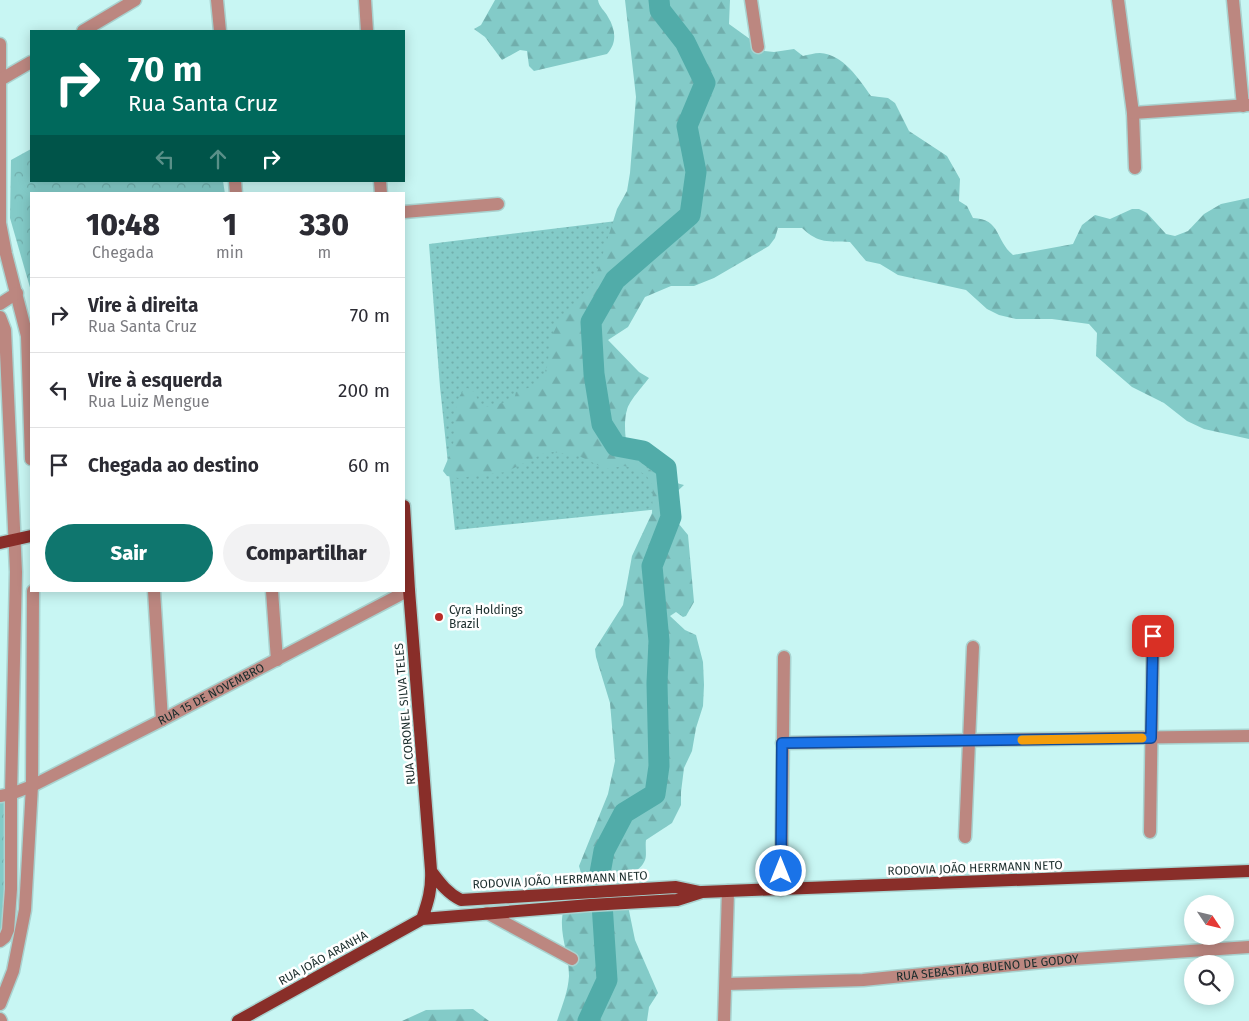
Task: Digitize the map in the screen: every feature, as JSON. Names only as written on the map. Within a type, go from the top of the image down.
[{"type":"main road","name":"RUA CORONEL SILVA TELES","points":[[405,527],[408,590],[432,886],[430,899],[422,919]]},
{"type":"main road","points":[[0,543],[30,536]]},
{"type":"main road","name":"RODOVIA JOÃO HERRMANN NETO","points":[[431,870],[444,889],[452,896],[461,900],[676,887],[702,892],[781,890],[1249,872]]},
{"type":"main road","name":"RODOVIA JOÃO HERRMANN NETO","points":[[422,919],[677,900],[702,892]]},
{"type":"main road","name":"RUA JOÃO ARANHA","points":[[238,1021],[422,919]]},
{"type":"street","points":[[85,30],[135,0]]},
{"type":"street","points":[[217,0],[220,30]]},
{"type":"street","points":[[365,0],[367,30]]},
{"type":"street","points":[[751,0],[758,47]]},
{"type":"street","points":[[1118,0],[1133,113],[1135,168]]},
{"type":"street","points":[[1133,113],[1246,106],[1233,0]]},
{"type":"street","points":[[0,44],[0,224],[27,336],[30,428]]},
{"type":"street","points":[[0,80],[30,63]]},
{"type":"street","points":[[405,212],[498,204]]},
{"type":"street","points":[[0,304],[17,293]]},
{"type":"street","points":[[0,317],[4,330],[16,572],[6,795],[9,918],[8,930],[5,937],[0,941]]},
{"type":"street","points":[[0,1004],[13,971],[25,910],[32,786],[33,592]]},
{"type":"street","points":[[154,592],[162,720]]},
{"type":"street","points":[[272,592],[277,660]]},
{"type":"street","name":"RUA 15 DE NOVEMBRO","points":[[6,795],[32,786],[162,720],[404,592]]},
{"type":"street","points":[[1150,832],[1153,636]]},
{"type":"street","points":[[965,837],[973,647]]},
{"type":"street","points":[[781,890],[784,657]]},
{"type":"street","points":[[782,743],[1249,736]]},
{"type":"street","points":[[724,1021],[728,891]]},
{"type":"street","points":[[487,914],[572,959]]},
{"type":"street","name":"RUA SEBASTIÃO BUENO DE GODOY","points":[[726,984],[863,980],[1073,959],[1249,947]]},
{"type":"green space","points":[[495,0],[598,0],[613,27],[614,41],[607,54],[534,71],[529,66],[527,51],[520,50],[502,60],[485,37],[474,29],[481,25]]},
{"type":"green space","points":[[625,0],[730,0],[729,24],[754,42],[754,50],[774,52],[794,49],[803,56],[820,53],[836,58],[850,68],[871,96],[888,98],[895,103],[909,131],[947,156],[960,179],[959,201],[967,206],[973,218],[982,219],[993,226],[1007,249],[1013,255],[1073,244],[1082,225],[1095,215],[1110,219],[1132,209],[1139,209],[1147,213],[1166,234],[1175,236],[1188,231],[1204,214],[1221,204],[1249,198],[1249,439],[1204,429],[1187,421],[1164,403],[1132,387],[1096,356],[1097,333],[1089,324],[1052,319],[1016,319],[999,315],[987,309],[966,290],[898,275],[880,264],[866,261],[850,242],[819,239],[802,228],[778,228],[775,238],[769,246],[714,278],[694,286],[671,286],[645,297],[628,327],[608,340],[639,372],[649,378],[628,406],[625,431],[628,448],[647,468],[661,477],[684,485],[671,497],[667,506],[669,512],[688,535],[694,602],[686,616],[683,617],[676,612],[670,616],[685,630],[696,635],[703,662],[703,706],[696,728],[692,751],[684,768],[681,805],[672,823],[646,840],[646,858],[641,867],[625,875],[606,878],[588,876],[581,873],[579,866],[608,794],[615,761],[610,703],[595,649],[623,605],[632,556],[652,513],[653,486],[646,475],[633,468],[624,466],[606,469],[579,456],[553,452],[542,454],[506,472],[458,478],[447,476],[443,471],[453,444],[457,405],[462,392],[467,388],[474,392],[482,408],[514,400],[516,392],[531,387],[544,374],[548,364],[550,340],[560,319],[594,282],[617,209],[627,191],[630,173],[636,97]]},
{"type":"green space","points":[[30,150],[30,182],[223,182],[225,192],[30,192],[30,288],[10,218],[11,160]]},
{"type":"green space","points":[[682,213],[587,318],[611,451],[639,458],[661,469],[660,509],[455,530],[440,387],[429,244]]},
{"type":"green space","points":[[11,793],[7,930],[0,934],[0,795]]},
{"type":"green space","points":[[584,893],[607,899],[626,896],[635,940],[658,993],[649,1007],[647,1021],[557,1021],[569,976],[562,926],[564,907],[569,896]]},
{"type":"green space","points":[[473,1009],[489,1021],[402,1021],[426,1010]]},
{"type":"waterway","points":[[588,1021],[607,980],[600,873],[604,851],[624,813],[655,794],[659,766],[657,683],[659,641],[652,566],[671,517],[666,468],[643,451],[616,446],[602,424],[594,374],[591,322],[615,280],[690,215],[696,172],[687,126],[705,83],[685,42],[660,10],[659,0]]},
{"type":"slow traffic","points":[[1022,740],[1142,738]]},
{"type":"place","name":"Cyra Holdings Brazil","points":[[439,617]]},
{"type":"route","points":[[781,871],[782,743],[1151,738],[1153,636]]}]
